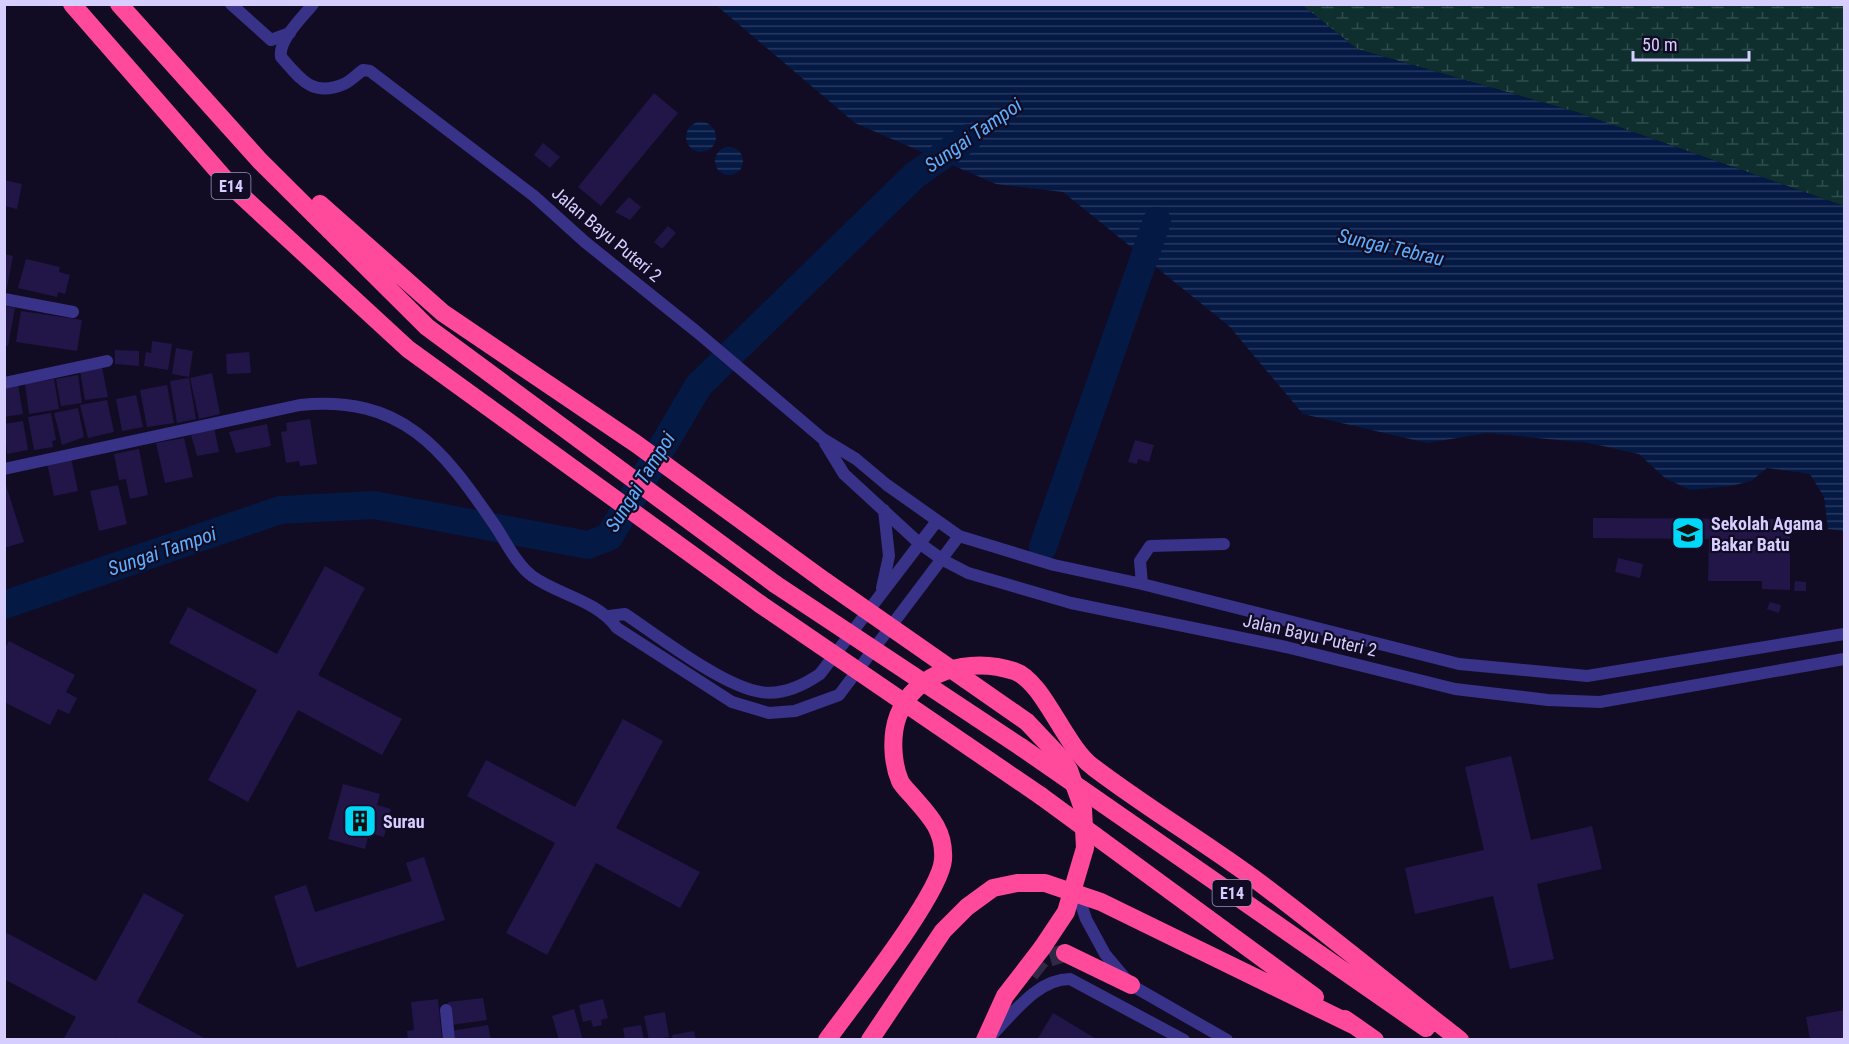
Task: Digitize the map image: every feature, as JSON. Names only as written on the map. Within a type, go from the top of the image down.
[{"type":"highway","name":"E14","points":[[72,4],[231,186],[408,349],[760,604],[1041,796],[1375,1040]]},
{"type":"highway","name":"E14","points":[[119,4],[260,161],[427,327],[775,584],[1021,747],[1443,1040]]},
{"type":"highway","points":[[260,161],[304,191],[443,313],[635,443],[826,582],[1027,722],[1055,752],[1069,770],[1083,809],[1085,848],[1066,912],[1005,996],[986,1040]]},
{"type":"highway","points":[[827,1040],[928,898],[943,862],[942,843],[937,824],[900,782],[893,746],[898,716],[914,689],[941,671],[972,666],[999,667],[1017,672],[1049,707],[1066,738],[1090,765],[1260,883],[1460,1040]]},
{"type":"highway","points":[[870,1040],[943,931],[967,907],[993,888],[1017,883],[1046,884],[1101,902],[1353,1025]]},
{"type":"highway","points":[[1065,953],[1131,985]]},
{"type":"street","points":[[231,4],[271,40],[290,33],[313,4]]},
{"type":"street","name":"Jalan Bayu Puteri 2","points":[[290,33],[280,54],[306,85],[329,88],[344,84],[360,72],[370,71],[534,196],[585,242],[698,332],[823,439],[856,459],[958,536],[1054,565],[1142,584],[1459,664],[1587,676],[1845,634]]},
{"type":"street","points":[[4,299],[73,312]]},
{"type":"street","points":[[4,383],[107,361]]},
{"type":"street","points":[[4,469],[289,407],[331,402],[372,410],[414,430],[433,445],[472,492],[523,567],[532,576],[609,616],[617,628],[732,702],[769,713],[795,711],[839,694],[943,560],[958,536]]},
{"type":"street","name":"Jalan Bayu Puteri 2","points":[[823,439],[844,474],[919,543],[943,560],[968,573],[1071,603],[1286,647],[1455,689],[1548,700],[1600,702],[1845,659]]},
{"type":"street","points":[[877,602],[887,575],[890,556],[884,510]]},
{"type":"street","points":[[609,616],[625,614],[733,683],[757,692],[783,692],[804,685],[820,674],[937,521]]},
{"type":"street","points":[[1142,584],[1140,561],[1150,546],[1224,544]]},
{"type":"street","points":[[1078,895],[1086,918],[1105,954],[1131,985],[1227,1040]]},
{"type":"street","points":[[986,1040],[1041,987],[1058,979],[1070,979],[1184,1040]]},
{"type":"street","points":[[446,1010],[449,1040]]},
{"type":"green space","points":[[1302,5],[1844,5],[1844,206],[1576,112],[1357,49]]},
{"type":"water","name":"Sungai Tebrau","points":[[716,5],[1302,5],[1357,49],[1576,112],[1844,206],[1844,531],[1828,529],[1824,497],[1810,474],[1767,468],[1751,481],[1731,486],[1690,490],[1665,478],[1639,454],[1589,443],[1487,433],[1427,443],[1303,414],[1229,326],[1063,192],[996,184],[855,123]]},
{"type":"water","points":[[701,122],[712,126],[716,137],[712,148],[701,152],[690,148],[686,137],[690,126]]},
{"type":"water","points":[[729,147],[739,151],[743,161],[739,171],[729,175],[719,171],[715,161],[719,151]]},
{"type":"building","points":[[654,93],[678,113],[601,206],[578,187]]},
{"type":"building","points":[[543,143],[560,157],[550,168],[534,155]]},
{"type":"building","points":[[4,180],[22,184],[17,209],[4,206]]},
{"type":"building","points":[[629,197],[641,207],[630,220],[615,212]]},
{"type":"building","points":[[668,226],[676,233],[662,249],[654,242]]},
{"type":"building","points":[[4,254],[13,256],[6,292],[4,292]]},
{"type":"building","points":[[26,259],[60,267],[59,272],[70,275],[65,294],[58,292],[57,297],[18,288]]},
{"type":"building","points":[[4,306],[15,308],[8,346],[4,345]]},
{"type":"building","points":[[21,311],[82,320],[77,351],[16,342]]},
{"type":"building","points":[[152,341],[172,344],[168,370],[144,366],[146,352],[151,353]]},
{"type":"building","points":[[176,348],[193,351],[189,377],[172,374]]},
{"type":"building","points":[[115,350],[139,351],[139,366],[115,364]]},
{"type":"building","points":[[249,352],[251,373],[227,374],[226,354]]},
{"type":"building","points":[[102,367],[108,397],[85,400],[80,371]]},
{"type":"building","points":[[212,373],[220,414],[199,419],[190,378]]},
{"type":"building","points":[[78,375],[82,403],[61,406],[56,379]]},
{"type":"building","points":[[189,378],[196,419],[177,423],[170,381]]},
{"type":"building","points":[[54,379],[59,409],[29,414],[25,384]]},
{"type":"building","points":[[18,385],[23,414],[4,417],[4,387]]},
{"type":"building","points":[[167,385],[174,423],[147,427],[140,390]]},
{"type":"building","points":[[136,395],[143,427],[122,431],[116,399]]},
{"type":"building","points":[[107,400],[114,432],[88,438],[80,405]]},
{"type":"building","points":[[78,408],[84,437],[62,445],[54,413]]},
{"type":"building","points":[[51,413],[56,440],[52,441],[53,447],[34,450],[28,417]]},
{"type":"building","points":[[310,419],[317,464],[300,466],[299,461],[286,463],[281,432],[287,431],[286,423]]},
{"type":"building","points":[[23,421],[28,450],[7,454],[4,424]]},
{"type":"building","points":[[267,424],[271,446],[236,453],[229,432]]},
{"type":"building","points":[[214,427],[219,452],[197,456],[191,435]]},
{"type":"building","points":[[184,438],[193,477],[165,483],[156,443]]},
{"type":"building","points":[[1135,440],[1154,445],[1149,462],[1138,459],[1137,464],[1128,462]]},
{"type":"building","points":[[139,449],[148,495],[130,499],[126,479],[119,480],[114,454]]},
{"type":"building","points":[[71,458],[78,491],[54,496],[47,463]]},
{"type":"building","points":[[4,479],[24,542],[4,548]]},
{"type":"building","points":[[118,485],[127,524],[99,531],[90,491]]},
{"type":"building","points":[[1593,518],[1790,519],[1790,590],[1762,589],[1762,581],[1708,581],[1709,539],[1593,538]]},
{"type":"building","points":[[1618,558],[1643,564],[1640,578],[1615,572]]},
{"type":"building","points":[[325,566],[365,588],[318,675],[402,719],[382,755],[298,710],[248,802],[208,780],[257,690],[169,643],[188,607],[277,654]]},
{"type":"building","points":[[1795,581],[1806,582],[1806,591],[1794,591]]},
{"type":"building","points":[[1770,602],[1781,605],[1779,613],[1767,609]]},
{"type":"building","points":[[9,641],[75,675],[66,692],[77,698],[69,714],[58,709],[50,725],[4,702],[4,650]]},
{"type":"building","points":[[623,719],[663,741],[616,828],[700,872],[680,908],[596,863],[547,955],[506,933],[555,843],[467,796],[486,760],[575,807]]},
{"type":"building","points":[[1511,756],[1531,840],[1592,826],[1602,869],[1537,884],[1554,959],[1510,969],[1493,896],[1415,914],[1405,868],[1484,850],[1465,767]]},
{"type":"building","name":"Surau","points":[[343,784],[380,794],[377,805],[391,809],[384,837],[369,833],[365,849],[328,839]]},
{"type":"building","points":[[424,857],[445,920],[297,968],[274,896],[306,885],[315,912],[412,881],[406,863]]},
{"type":"building","points":[[144,893],[184,915],[137,1002],[208,1040],[121,1040],[117,1037],[115,1040],[63,1040],[76,1017],[4,979],[4,938],[7,933],[96,981]]},
{"type":"building","points":[[483,998],[487,1020],[451,1025],[448,1002]]},
{"type":"building","points":[[438,999],[442,1040],[408,1040],[407,1031],[414,1030],[411,1002]]},
{"type":"building","points":[[603,999],[608,1018],[601,1020],[602,1025],[593,1027],[591,1020],[583,1022],[579,1005]]},
{"type":"building","points":[[574,1009],[583,1040],[559,1040],[552,1016]]},
{"type":"building","points":[[1844,1010],[1844,1040],[1810,1040],[1806,1017]]},
{"type":"building","points":[[665,1012],[669,1037],[649,1040],[644,1016]]},
{"type":"building","points":[[1053,1013],[1098,1040],[1037,1040]]},
{"type":"building","points":[[488,1025],[491,1040],[452,1040],[451,1031]]},
{"type":"building","points":[[641,1025],[644,1040],[625,1040],[623,1028]]},
{"type":"building","points":[[694,1031],[696,1040],[673,1040],[672,1035]]},
{"type":"waterway","name":"Sungai Tampoi","points":[[4,605],[280,510],[374,505],[588,545],[609,537],[699,385],[915,175],[968,138]]},
{"type":"waterway","points":[[1043,547],[1157,221]]},
{"type":"tunnel","points":[[1030,974],[1041,960],[1065,953]]},
{"type":"place","name":"Sekolah Agama Bakar Batu","points":[[1688,533]]},
{"type":"place","name":"Surau","points":[[360,821]]}]
